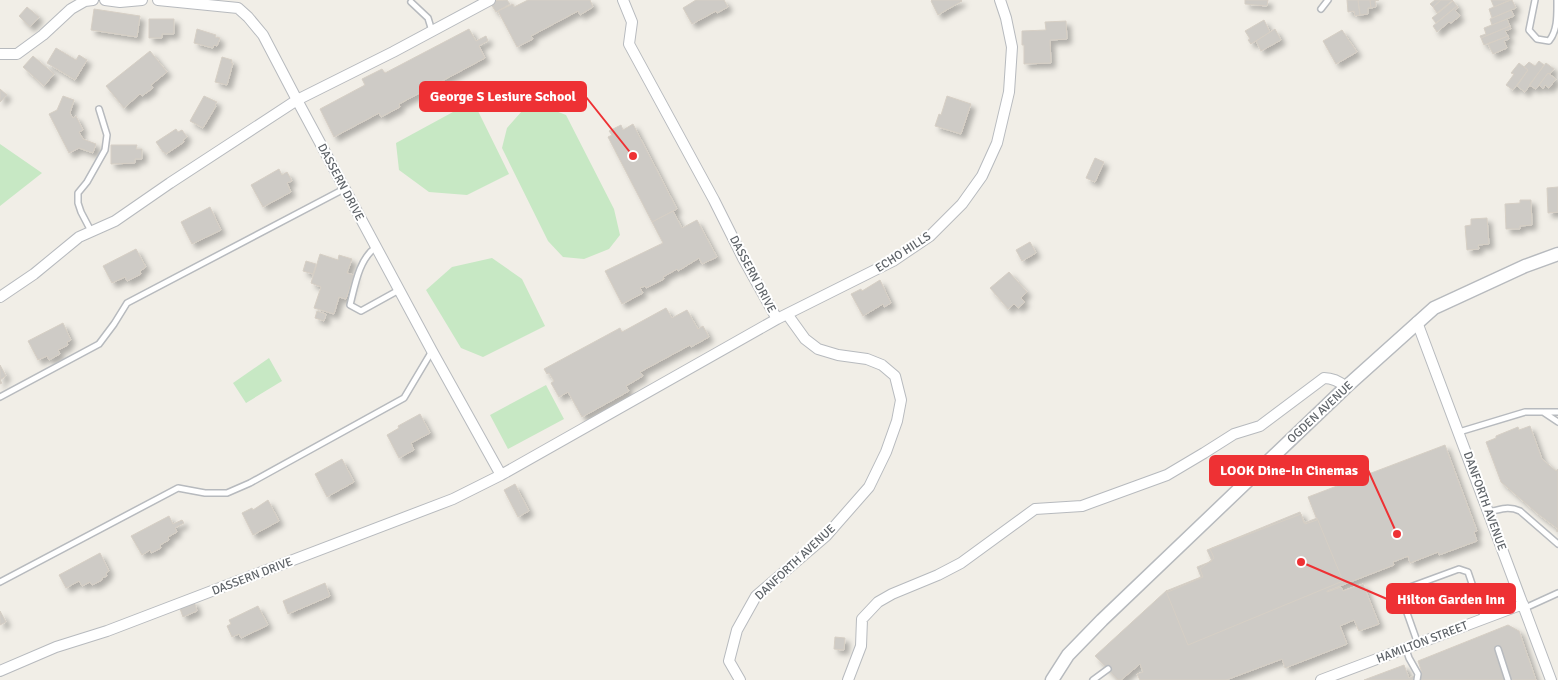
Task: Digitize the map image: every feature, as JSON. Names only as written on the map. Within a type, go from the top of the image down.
[{"type":"street","points":[[0,54],[17,54],[43,35],[70,10],[85,1],[92,0]]},
{"type":"street","points":[[105,0],[120,2],[140,0]]},
{"type":"street","name":"DASSERN DRIVE","points":[[158,0],[238,8],[263,35],[344,189],[501,475]]},
{"type":"street","points":[[0,297],[34,274],[79,237],[115,221],[297,100],[490,0]]},
{"type":"street","name":"DASSERN DRIVE","points":[[0,671],[56,647],[125,624],[444,502],[501,475],[777,319],[743,258],[710,191],[629,44],[632,22],[623,0]]},
{"type":"street","name":"ECHO HILLS","points":[[777,319],[893,261],[930,236],[962,204],[982,176],[997,143],[1009,92],[1012,47],[1000,0]]},
{"type":"street","name":"OGDEN AVENUE","points":[[1052,680],[1068,655],[1102,620],[1346,386],[1417,322],[1434,308],[1525,266],[1558,254]]},
{"type":"street","name":"DANFORTH AVENUE","points":[[740,680],[729,661],[737,630],[756,596],[826,536],[869,487],[898,421],[901,400],[895,376],[882,365],[867,359],[838,355],[818,349],[805,338],[787,314]]},
{"type":"street","name":"DANFORTH AVENUE","points":[[1417,322],[1551,680]]},
{"type":"street","points":[[848,680],[860,646],[862,619],[878,602],[961,563],[1035,509],[1082,506],[1167,475],[1234,434],[1260,426],[1324,378],[1331,378],[1346,386]]},
{"type":"street","name":"HAMILTON STREET","points":[[1321,680],[1524,606]]},
{"type":"lane","points":[[1321,9],[1328,0]]},
{"type":"lane","points":[[1535,0],[1529,30],[1537,39],[1549,41],[1554,36],[1557,19],[1557,0]]},
{"type":"lane","points":[[411,2],[428,18],[432,31]]},
{"type":"lane","points":[[91,231],[81,212],[78,203],[78,193],[87,182],[105,150],[107,135],[99,109]]},
{"type":"lane","points":[[0,397],[99,344],[127,303],[344,189]]},
{"type":"lane","points":[[376,247],[368,252],[362,264],[350,305],[362,311],[399,290]]},
{"type":"lane","points":[[0,582],[178,488],[205,493],[227,493],[250,483],[404,398],[432,351]]},
{"type":"lane","points":[[1459,432],[1525,412],[1558,412]]},
{"type":"lane","points":[[1543,412],[1558,422]]},
{"type":"lane","points":[[1489,512],[1514,508],[1558,544]]},
{"type":"lane","points":[[1418,644],[1401,596],[1410,587],[1459,569],[1468,572],[1484,619]]},
{"type":"lane","points":[[1524,606],[1558,593]]},
{"type":"lane","points":[[1406,648],[1418,674],[1417,680]]},
{"type":"lane","points":[[1498,649],[1508,680]]},
{"type":"lane","points":[[1092,680],[1108,669]]},
{"type":"green space","points":[[464,106],[478,111],[509,174],[467,195],[429,192],[399,170],[396,143]]},
{"type":"green space","points":[[543,106],[566,115],[614,209],[620,235],[609,249],[584,259],[563,257],[548,241],[502,148],[507,128],[522,111]]},
{"type":"green space","points":[[0,144],[42,173],[0,206]]},
{"type":"green space","points":[[492,258],[522,279],[545,326],[483,357],[461,348],[426,290],[452,267]]},
{"type":"green space","points":[[269,358],[282,381],[246,403],[233,383]]},
{"type":"green space","points":[[546,385],[564,419],[508,449],[490,415]]},
{"type":"building","points":[[507,0],[510,4],[496,12],[489,1]]},
{"type":"building","points":[[528,0],[590,0],[593,7],[580,15],[578,11],[531,36],[533,39],[517,47],[498,11],[513,4],[514,7]]},
{"type":"building","points":[[696,0],[724,0],[728,7],[717,13],[716,11],[692,24],[683,8]]},
{"type":"building","points":[[932,0],[961,0],[962,1],[938,15]]},
{"type":"building","points":[[1245,0],[1268,0],[1267,6],[1245,4]]},
{"type":"building","points":[[1347,0],[1358,0],[1360,15],[1355,16],[1354,11],[1348,12]]},
{"type":"building","points":[[1358,0],[1370,0],[1371,8],[1368,8],[1368,14],[1360,15]]},
{"type":"building","points":[[1370,0],[1379,0],[1375,1],[1376,7],[1371,8]]},
{"type":"building","points":[[1435,0],[1441,0],[1433,7],[1430,4]]},
{"type":"building","points":[[1441,0],[1453,0],[1437,13],[1433,7]]},
{"type":"building","points":[[1491,0],[1510,0],[1494,7]]},
{"type":"building","points":[[1512,0],[1516,8],[1492,18],[1489,9]]},
{"type":"building","points":[[1453,1],[1457,6],[1436,23],[1432,18]]},
{"type":"building","points":[[1457,6],[1458,8],[1455,10],[1460,16],[1437,32],[1433,26]]},
{"type":"building","points":[[27,7],[39,17],[30,27],[19,16]]},
{"type":"building","points":[[94,9],[140,16],[137,37],[91,30]]},
{"type":"building","points":[[1511,10],[1514,16],[1492,25],[1490,19]]},
{"type":"building","points":[[149,19],[174,19],[174,34],[162,34],[162,38],[149,38]]},
{"type":"building","points":[[1507,19],[1510,26],[1481,38],[1480,36],[1486,34],[1484,28]]},
{"type":"building","points":[[1264,20],[1270,32],[1251,44],[1245,31]]},
{"type":"building","points":[[1066,21],[1067,39],[1050,40],[1051,63],[1024,64],[1022,31],[1046,30],[1045,22]]},
{"type":"building","points":[[1510,26],[1511,29],[1505,31],[1508,36],[1484,45],[1481,38]]},
{"type":"building","points":[[197,29],[220,38],[217,46],[214,45],[213,48],[194,43]]},
{"type":"building","points":[[469,29],[476,41],[486,36],[488,41],[479,46],[485,58],[399,104],[400,107],[381,117],[379,113],[334,137],[320,109],[365,85],[362,79],[382,69],[385,73]]},
{"type":"building","points":[[1275,29],[1281,40],[1261,51],[1256,41]]},
{"type":"building","points":[[1342,30],[1357,52],[1336,64],[1323,41]]},
{"type":"building","points":[[1508,36],[1509,39],[1504,41],[1507,48],[1493,54],[1488,44]]},
{"type":"building","points":[[56,48],[76,60],[79,55],[87,60],[75,80],[47,63]]},
{"type":"building","points":[[150,51],[167,72],[151,85],[153,88],[142,96],[140,94],[124,108],[106,86]]},
{"type":"building","points":[[33,56],[54,74],[44,86],[23,67]]},
{"type":"building","points":[[222,57],[232,60],[231,63],[233,63],[227,85],[215,82]]},
{"type":"building","points":[[1539,61],[1544,65],[1525,92],[1517,86],[1528,70],[1524,67],[1529,62],[1535,66]]},
{"type":"building","points":[[1519,63],[1528,70],[1513,90],[1506,85],[1514,74],[1511,73]]},
{"type":"building","points":[[1546,63],[1554,69],[1550,74],[1548,73],[1536,89],[1529,85]]},
{"type":"building","points":[[1548,73],[1556,79],[1549,88],[1545,85],[1543,89],[1539,85]]},
{"type":"building","points":[[0,89],[7,95],[0,102]]},
{"type":"building","points":[[63,96],[74,100],[70,113],[73,118],[76,116],[83,130],[79,132],[83,139],[96,144],[93,153],[79,148],[69,153],[49,114],[57,110]]},
{"type":"building","points":[[204,96],[217,102],[203,128],[190,121]]},
{"type":"building","points":[[947,96],[971,104],[961,134],[935,126]]},
{"type":"building","points":[[633,124],[677,209],[652,222],[608,137],[612,135],[609,131],[621,125],[623,130]]},
{"type":"building","points":[[176,129],[178,132],[182,130],[187,137],[183,140],[184,142],[166,154],[156,142]]},
{"type":"building","points":[[111,145],[137,145],[136,149],[142,149],[142,159],[135,159],[135,163],[111,164]]},
{"type":"building","points":[[1095,158],[1104,162],[1095,182],[1086,178]]},
{"type":"building","points":[[279,169],[282,175],[287,172],[292,181],[287,183],[291,192],[263,207],[251,185]]},
{"type":"building","points":[[1558,187],[1558,212],[1548,213],[1547,188]]},
{"type":"building","points":[[1520,200],[1531,200],[1532,225],[1520,226],[1520,229],[1506,229],[1505,204],[1520,203]]},
{"type":"building","points":[[210,207],[221,230],[192,244],[181,222]]},
{"type":"building","points":[[673,211],[682,228],[697,220],[717,257],[702,264],[699,258],[678,271],[677,269],[663,277],[664,279],[646,288],[645,286],[640,288],[643,293],[622,304],[605,271],[663,243],[652,222]]},
{"type":"building","points":[[1487,218],[1489,244],[1478,245],[1479,249],[1467,250],[1465,226],[1471,225],[1471,219]]},
{"type":"building","points":[[1030,242],[1036,253],[1022,261],[1016,250]]},
{"type":"building","points":[[136,249],[146,267],[140,271],[141,274],[127,281],[125,277],[112,283],[103,266]]},
{"type":"building","points":[[320,254],[338,260],[339,255],[352,259],[347,273],[354,275],[346,299],[339,297],[334,314],[314,308],[321,287],[311,283]]},
{"type":"building","points":[[306,261],[316,264],[313,274],[303,271]]},
{"type":"building","points":[[1009,272],[1027,292],[1021,298],[1025,302],[1018,308],[1014,304],[1008,309],[990,288]]},
{"type":"building","points":[[880,280],[891,303],[884,307],[883,304],[863,316],[851,294],[861,289],[862,291]]},
{"type":"building","points":[[666,308],[672,318],[687,310],[698,329],[703,326],[709,337],[640,372],[643,376],[626,386],[629,391],[582,417],[568,392],[559,397],[551,383],[554,381],[544,369],[620,328],[622,332]]},
{"type":"building","points":[[317,311],[326,314],[324,321],[315,318]]},
{"type":"building","points":[[63,323],[71,340],[67,342],[68,345],[58,350],[60,354],[49,360],[47,356],[38,360],[28,341]]},
{"type":"building","points":[[0,365],[6,376],[0,380]]},
{"type":"building","points":[[420,414],[430,433],[411,443],[414,450],[399,458],[387,435],[399,428],[398,426]]},
{"type":"building","points":[[1530,426],[1542,459],[1556,471],[1558,469],[1558,529],[1501,482],[1486,442],[1518,427],[1519,430]]},
{"type":"building","points":[[1445,445],[1477,531],[1474,532],[1477,541],[1439,555],[1438,552],[1410,563],[1408,556],[1393,562],[1394,565],[1327,591],[1341,587],[1343,591],[1363,584],[1379,624],[1359,631],[1354,620],[1340,626],[1347,644],[1285,668],[1282,659],[1226,680],[1140,680],[1137,674],[1143,672],[1140,664],[1121,680],[1118,680],[1095,656],[1167,590],[1168,592],[1203,577],[1200,569],[1214,558],[1210,549],[1301,514],[1305,524],[1317,520],[1308,497]]},
{"type":"building","points":[[342,459],[354,482],[327,497],[315,474]]},
{"type":"building","points":[[515,484],[529,511],[518,517],[504,490]]},
{"type":"building","points":[[268,500],[279,521],[253,535],[242,513],[252,508],[253,510]]},
{"type":"building","points":[[1300,512],[1304,523],[1317,518],[1343,581],[1188,645],[1166,591],[1201,577],[1197,567],[1212,561],[1207,550]]},
{"type":"building","points":[[169,516],[173,524],[182,520],[184,523],[175,528],[177,532],[160,545],[161,548],[151,553],[150,550],[142,555],[131,536]]},
{"type":"building","points":[[100,553],[109,571],[106,573],[107,576],[92,585],[90,582],[82,586],[79,581],[66,588],[59,575]]},
{"type":"building","points":[[325,583],[330,596],[288,614],[283,601]]},
{"type":"building","points":[[194,601],[197,611],[183,617],[179,606]]},
{"type":"building","points":[[258,606],[268,625],[241,638],[239,634],[232,637],[227,626],[231,624],[229,620]]},
{"type":"building","points":[[0,611],[6,622],[0,625]]},
{"type":"building","points":[[1508,625],[1519,631],[1536,680],[1364,680],[1404,665],[1409,678],[1422,673],[1418,661]]},
{"type":"building","points":[[835,637],[845,638],[844,650],[834,649]]},
{"type":"place","name":"George S Lesiure School","points":[[633,156]]},
{"type":"place","name":"LOOK Dine-In Cinemas","points":[[1397,534]]},
{"type":"place","name":"Hilton Garden Inn","points":[[1301,562]]}]
